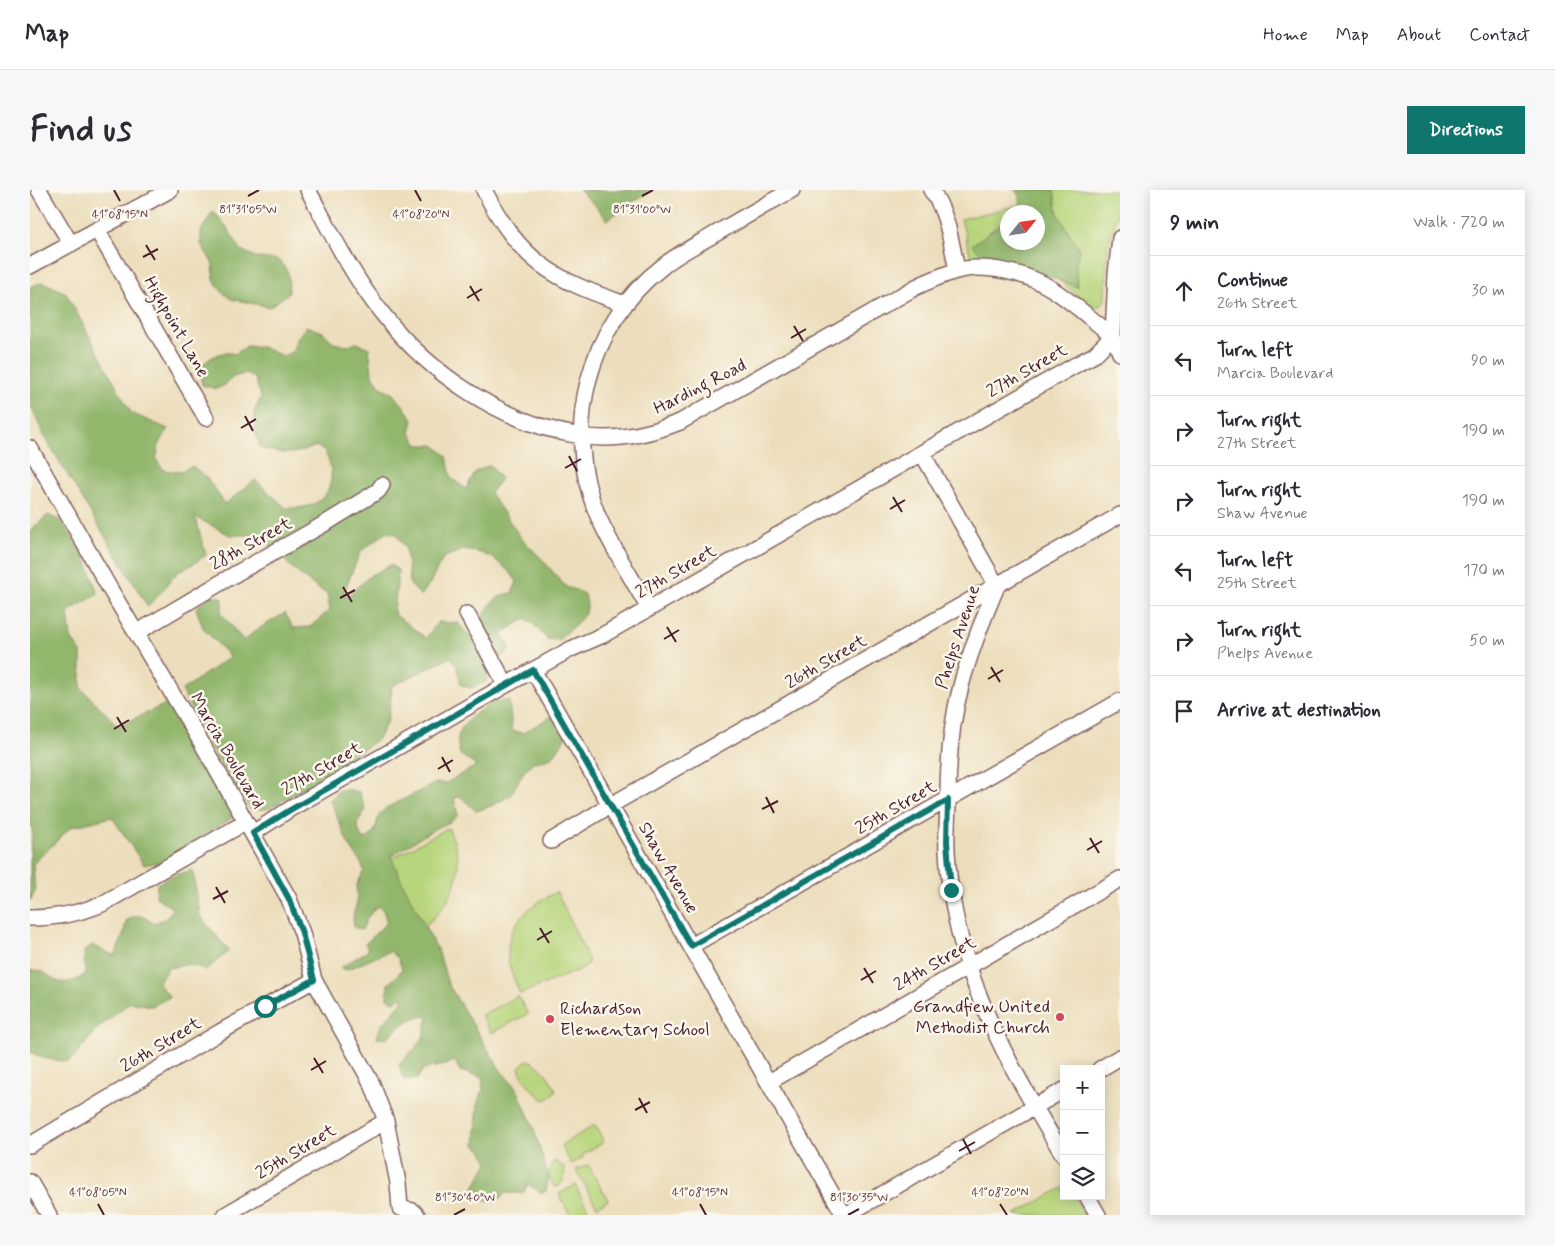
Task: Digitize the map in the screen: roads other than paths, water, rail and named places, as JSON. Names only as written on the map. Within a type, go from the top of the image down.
[{"type":"street","points":[[39,190],[71,244]]},
{"type":"street","points":[[30,266],[170,190]]},
{"type":"street","name":"Harding Road","points":[[308,190],[364,290],[394,328],[419,354],[456,384],[493,406],[530,422],[580,436],[619,437],[644,434],[680,422],[925,283],[957,270],[997,270],[1034,280],[1053,289],[1069,300],[1113,336]]},
{"type":"street","points":[[484,190],[515,241],[549,272],[565,281],[625,304]]},
{"type":"street","points":[[649,609],[598,515],[587,481],[580,436],[585,390],[596,355],[625,304],[649,277],[663,266],[792,190]]},
{"type":"street","points":[[932,190],[943,211],[957,270]]},
{"type":"street","name":"Highpoint Lane","points":[[97,230],[206,418]]},
{"type":"street","points":[[1120,238],[1113,336],[1120,352]]},
{"type":"street","name":"27th Street","points":[[30,918],[68,915],[86,911],[249,827],[290,810],[506,684],[571,649],[604,635],[1094,354],[1113,336]]},
{"type":"street","name":"Marcia Boulevard","points":[[30,448],[289,899],[302,933],[314,980],[372,1084],[386,1121],[398,1183],[400,1211],[413,1211],[417,1215]]},
{"type":"street","name":"Phelps Avenue","points":[[922,453],[997,586],[980,625],[960,687],[949,750],[947,842],[950,880],[956,915],[968,966],[1000,1042],[1063,1155]]},
{"type":"street","name":"28th Street","points":[[136,633],[238,572],[336,517],[378,491],[382,485]]},
{"type":"street","name":"26th Street","points":[[551,841],[1120,515]]},
{"type":"street","points":[[467,614],[506,684]]},
{"type":"street","name":"Shaw Avenue","points":[[533,670],[845,1215]]},
{"type":"street","name":"25th Street","points":[[691,946],[1120,701]]},
{"type":"street","name":"24th Street","points":[[769,1082],[1120,879]]},
{"type":"street","name":"26th Street","points":[[30,1145],[220,1032],[314,980]]},
{"type":"street","points":[[1105,1066],[1120,1057]]},
{"type":"street","points":[[845,1215],[1060,1092]]},
{"type":"street","name":"25th Street","points":[[225,1215],[386,1121]]},
{"type":"street","points":[[30,1182],[49,1215]]},
{"type":"street","points":[[1089,1200],[1098,1215]]},
{"type":"place","name":"Grandfiew United Methodist Church","points":[[1060,1017]]},
{"type":"place","name":"Richardson Elementary School","points":[[550,1019]]}]
